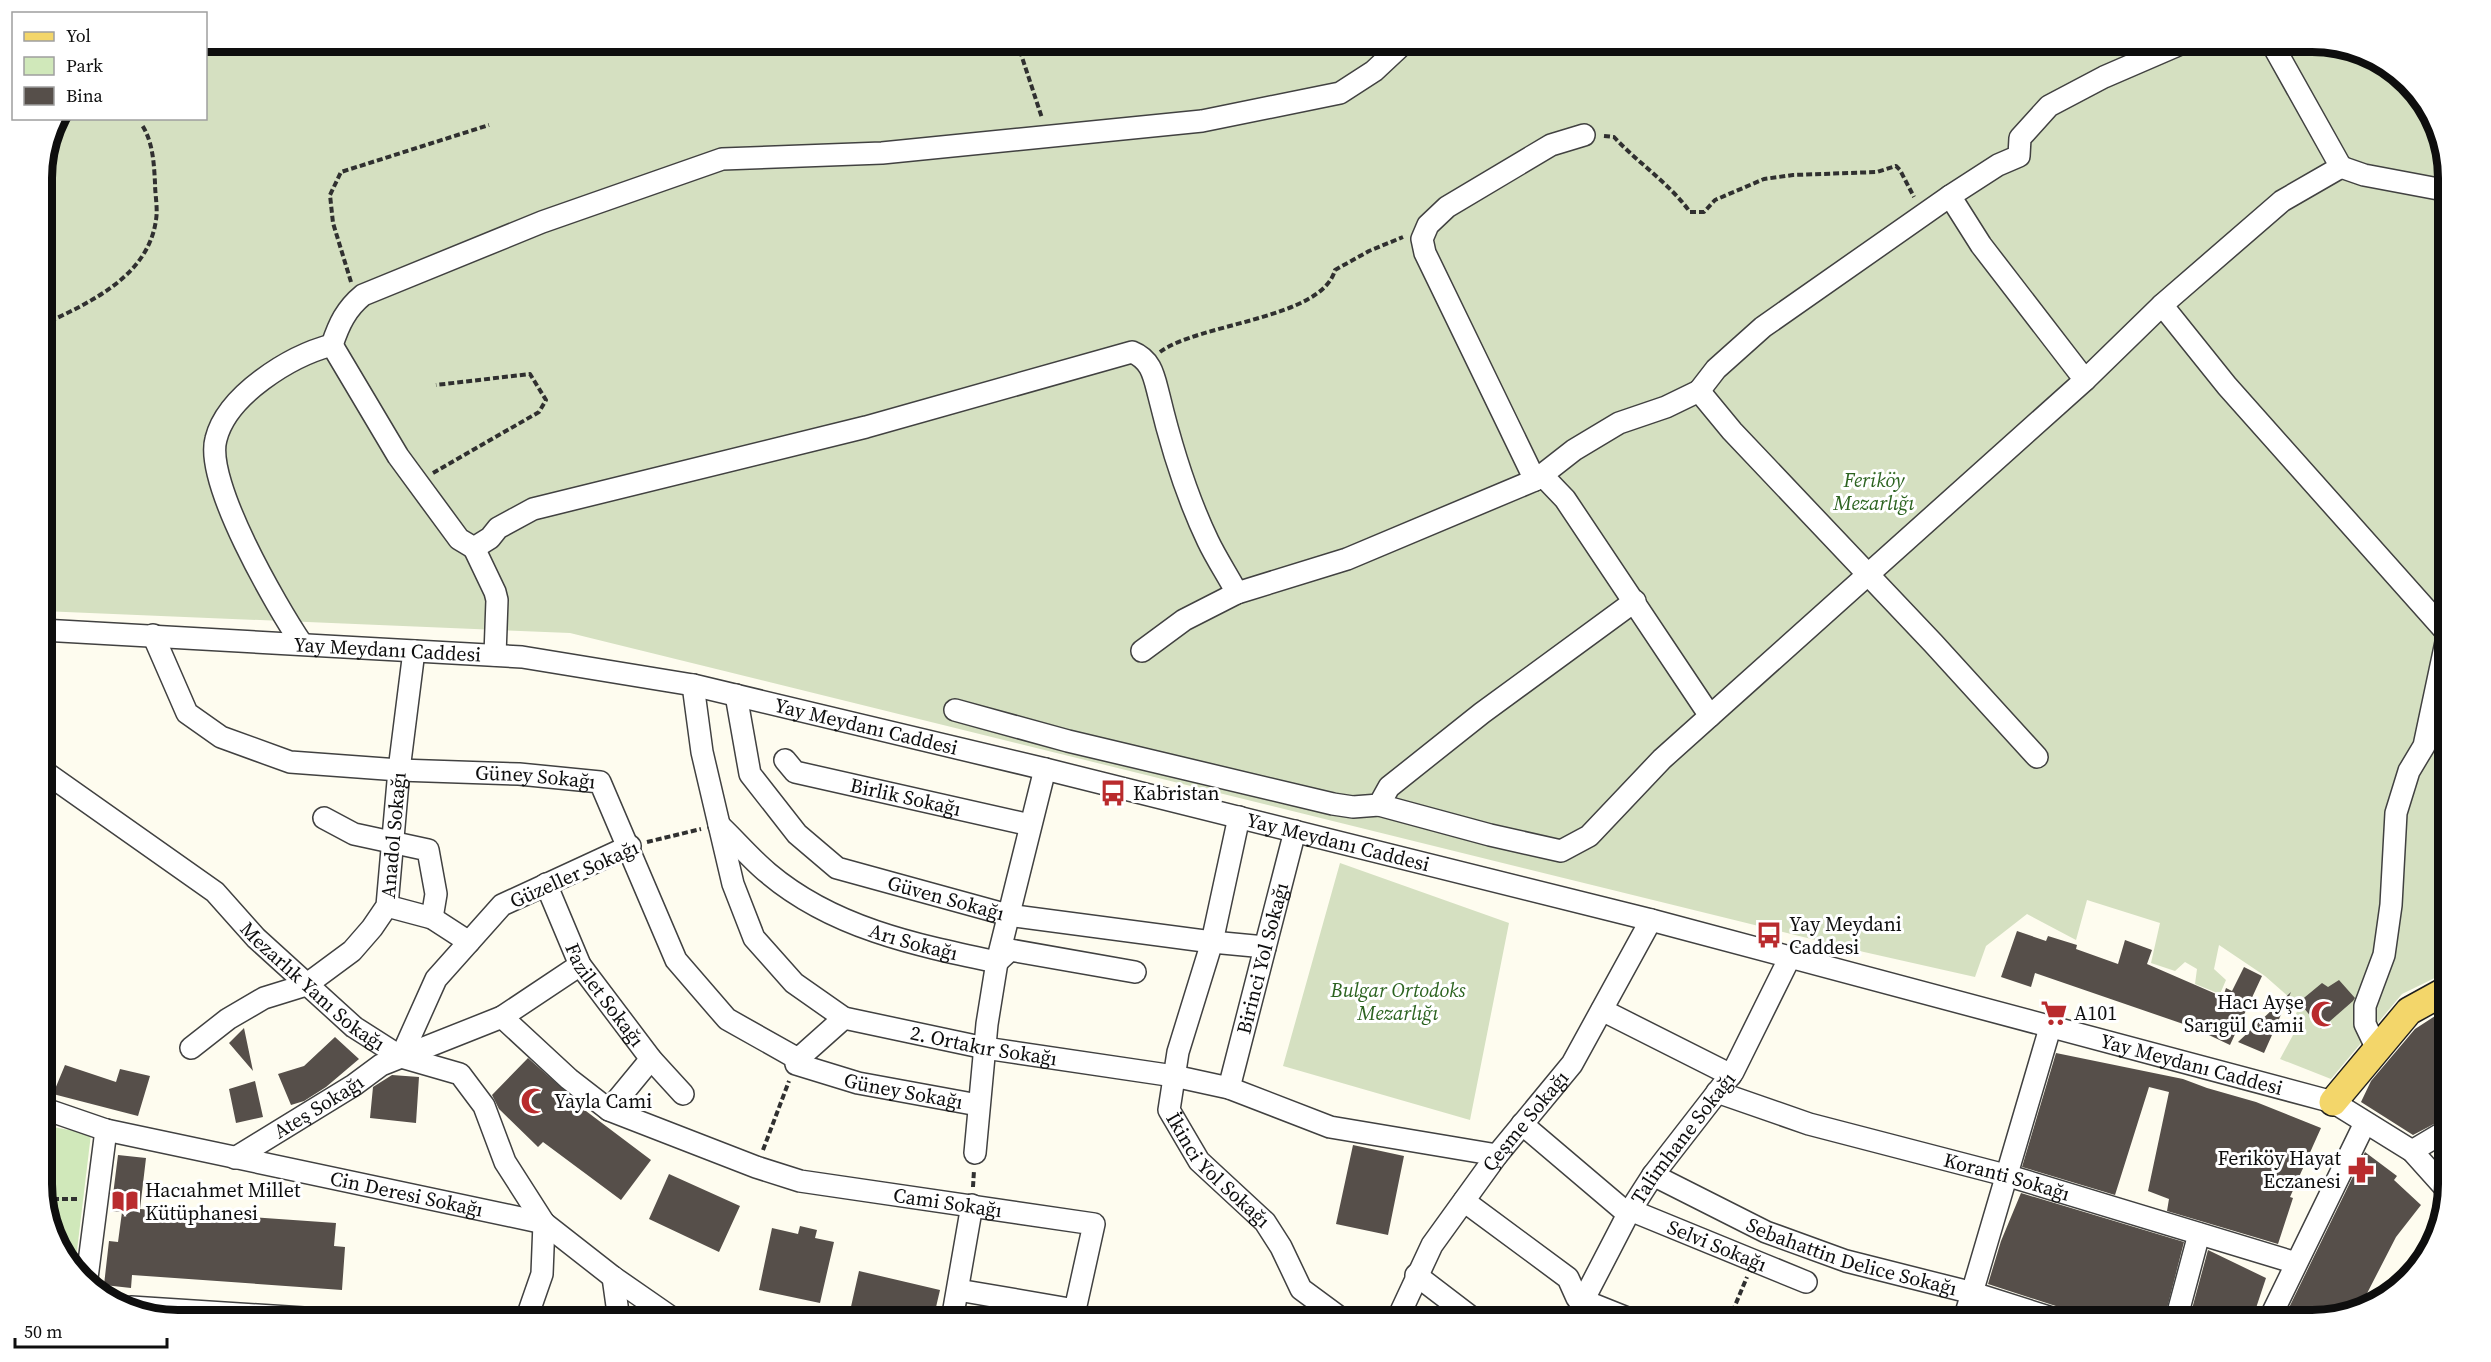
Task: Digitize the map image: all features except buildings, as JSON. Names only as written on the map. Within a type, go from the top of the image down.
[{"type":"main road","points":[[2333,1102],[2409,1011],[2438,995]]},
{"type":"street","points":[[332,345],[349,307],[363,295],[542,222],[722,159],[882,153],[1202,121],[1340,93],[1374,70],[1394,52]]},
{"type":"street","points":[[1142,651],[1184,620],[1237,593],[1347,560],[1538,477],[1574,450],[1619,423],[1666,407],[1699,391],[1716,369],[1763,327],[1922,214],[1998,165],[2019,156],[2020,138],[2049,106],[2104,77],[2162,52]]},
{"type":"street","points":[[2277,52],[2341,167],[2364,175],[2438,189]]},
{"type":"street","points":[[1584,135],[1551,145],[1447,207],[1428,225],[1425,231],[1422,239],[1425,253],[1538,477],[1565,499],[1710,716]]},
{"type":"street","points":[[955,710],[1068,741],[1333,804],[1353,807],[1379,805],[1490,835],[1561,851],[1589,836],[1662,759],[2085,380],[2162,305],[2282,201],[2341,167]]},
{"type":"street","points":[[1950,196],[1981,245],[2085,380]]},
{"type":"street","points":[[2162,305],[2227,386],[2438,620]]},
{"type":"street","points":[[332,345],[398,456],[459,539],[474,548],[497,600],[495,655]]},
{"type":"street","points":[[302,644],[271,594],[242,540],[220,480],[215,456],[215,440],[227,414],[261,380],[313,350],[332,345]]},
{"type":"street","points":[[474,548],[490,538],[498,528],[533,509],[866,427],[1132,352],[1148,361],[1169,439],[1189,495],[1208,541],[1237,593]]},
{"type":"street","points":[[1699,391],[1732,431],[1934,643],[2037,757]]},
{"type":"street","points":[[1379,805],[1389,787],[1482,712],[1635,601]]},
{"type":"street","name":"Yay Meydanı Caddesi","points":[[53,630],[522,657],[693,685],[1045,769],[1651,920],[2333,1102],[2412,1151],[2438,1180]]},
{"type":"street","name":"Güney Sokağı","points":[[153,635],[187,713],[221,737],[290,762],[399,770],[519,774],[600,782],[630,846],[676,960],[727,1019],[798,1059],[844,1018]]},
{"type":"street","name":"Anadol Sokağı","points":[[191,1048],[228,1019],[264,998],[306,985],[352,951],[387,906],[399,770],[414,651]]},
{"type":"street","points":[[2377,1049],[2365,1024],[2365,1006],[2384,955],[2391,905],[2396,813],[2409,771],[2424,746],[2438,679]]},
{"type":"street","name":"2. Ortakır Sokağı","points":[[693,685],[702,752],[733,884],[754,938],[794,983],[844,1018],[985,1048],[1174,1076],[1229,1088],[1330,1127],[1497,1155]]},
{"type":"street","name":"Güven Sokağı","points":[[736,695],[750,774],[797,834],[837,868],[1008,915],[1265,947]]},
{"type":"street","name":"Birlik Sokağı","points":[[785,760],[795,772],[1030,825]]},
{"type":"street","points":[[975,1153],[987,1024],[997,962],[1045,769]]},
{"type":"street","name":"Mezarlık Yanı Sokağı","points":[[53,778],[214,892],[256,938],[354,1027],[401,1056],[460,1074],[484,1106],[505,1162],[544,1223]]},
{"type":"street","name":"İkinci Yol Sokağı","points":[[1239,817],[1212,942],[1181,1042],[1169,1110],[1200,1161],[1265,1222],[1281,1247],[1301,1289],[1329,1310]]},
{"type":"street","points":[[324,818],[354,834],[428,850],[436,894],[432,918]]},
{"type":"street","name":"Arı Sokağı","points":[[719,825],[769,874],[827,913],[875,932],[997,962]]},
{"type":"street","name":"Birinci Yol Sokağı","points":[[1229,1088],[1295,831]]},
{"type":"street","name":"Güzeller Sokağı","points":[[401,1056],[436,979],[502,905],[630,846]]},
{"type":"street","name":"Fazilet Sokağı","points":[[546,884],[580,965],[651,1059],[682,1094]]},
{"type":"street","points":[[387,906],[432,918],[469,942]]},
{"type":"street","name":"Çeşme Sokağı","points":[[1401,1310],[1432,1245],[1497,1155],[1572,1064],[1651,920]]},
{"type":"street","points":[[997,962],[1010,950],[1135,972]]},
{"type":"street","name":"Talimhane Sokağı","points":[[1580,1310],[1629,1212],[1653,1175],[1731,1075],[1790,957]]},
{"type":"street","points":[[401,1056],[502,1017],[580,965]]},
{"type":"street","points":[[1602,1010],[1731,1075]]},
{"type":"street","name":"Cami Sokağı","points":[[502,1017],[569,1079],[609,1110],[756,1167],[800,1181],[1094,1224],[1075,1310],[958,1290]]},
{"type":"street","points":[[1967,1310],[2009,1176],[2050,1028]]},
{"type":"street","name":"Ateş Sokağı","points":[[235,1158],[354,1085],[381,1065],[401,1056]]},
{"type":"street","points":[[609,1110],[651,1059]]},
{"type":"street","name":"Güney Sokağı","points":[[796,1064],[858,1083],[978,1106]]},
{"type":"street","name":"Koranti Sokağı","points":[[1717,1092],[1809,1124],[2009,1176],[2296,1263]]},
{"type":"street","name":"Cin Deresi Sokağı","points":[[53,1112],[106,1130],[544,1223],[613,1277],[661,1310]]},
{"type":"street","points":[[2274,1310],[2365,1123]]},
{"type":"street","name":"Selvi Sokağı","points":[[1522,1124],[1629,1212],[1806,1282]]},
{"type":"street","points":[[88,1271],[106,1130]]},
{"type":"street","points":[[2412,1151],[2438,1136]]},
{"type":"street","name":"Sebahattin Delice Sokağı","points":[[1653,1175],[1766,1232],[1846,1261],[1973,1293],[2027,1310]]},
{"type":"street","points":[[1464,1201],[1568,1278],[1580,1310]]},
{"type":"street","points":[[954,1310],[972,1205]]},
{"type":"street","points":[[529,1310],[542,1274],[544,1223]]},
{"type":"street","points":[[2179,1310],[2199,1234]]},
{"type":"street","points":[[1416,1275],[1462,1310]]},
{"type":"street","points":[[613,1277],[618,1310]]},
{"type":"path","points":[[1020,52],[1047,136]]},
{"type":"path","points":[[53,319],[102,294],[132,271],[150,243],[157,219],[154,167],[148,135],[142,125]]},
{"type":"path","points":[[357,300],[333,223],[330,195],[341,172],[489,125]]},
{"type":"path","points":[[1584,135],[1614,136],[1639,162],[1679,196],[1690,212],[1704,212],[1715,200],[1764,179],[1793,175],[1877,172],[1896,166],[1922,214]]},
{"type":"path","points":[[1148,361],[1167,346],[1300,304],[1332,281],[1335,270],[1369,251],[1407,235],[1425,231]]},
{"type":"path","points":[[416,481],[467,455],[539,412],[546,400],[530,374],[436,385]]},
{"type":"path","name":"Güzeller Sokağı","points":[[630,846],[719,825]]},
{"type":"path","points":[[756,1167],[796,1064]]},
{"type":"path","points":[[972,1205],[975,1153]]},
{"type":"path","points":[[54,1199],[97,1199]]},
{"type":"green space","name":"Feriköy Mezarlığı","points":[[207,52],[2313,52],[2353,59],[2383,74],[2407,95],[2417,108],[2432,138],[2438,170],[2438,976],[2402,994],[2331,1079],[2280,1059],[2299,1024],[2294,1019],[2299,1006],[2265,976],[2219,945],[2214,969],[2226,980],[2220,994],[2195,984],[2197,969],[2185,962],[2175,971],[2151,963],[2160,923],[2087,900],[2076,940],[2027,914],[1986,946],[1975,977],[1864,952],[570,633],[53,611],[53,170],[57,146],[67,120],[207,120]]},
{"type":"green space","name":"Bulgar Ortodoks Mezarlığı","points":[[1340,863],[1509,923],[1470,1120],[1283,1066]]},
{"type":"green space","points":[[53,1127],[91,1134],[76,1257],[65,1239],[55,1208]]},
{"type":"place","name":"Kabristan","points":[[1113,793]]},
{"type":"place","name":"Yay Meydani Caddesi","points":[[1769,935]]},
{"type":"place","name":"A101","points":[[2054,1013]]},
{"type":"place","name":"Hacı Ayşe Sarıgül Camii","points":[[2324,1014]]},
{"type":"place","name":"Yayla Cami","points":[[534,1101]]},
{"type":"place","name":"Feriköy Hayat Eczanesi","points":[[2361,1170]]},
{"type":"place","name":"Hacıahmet Millet Kütüphanesi","points":[[125,1201]]}]
